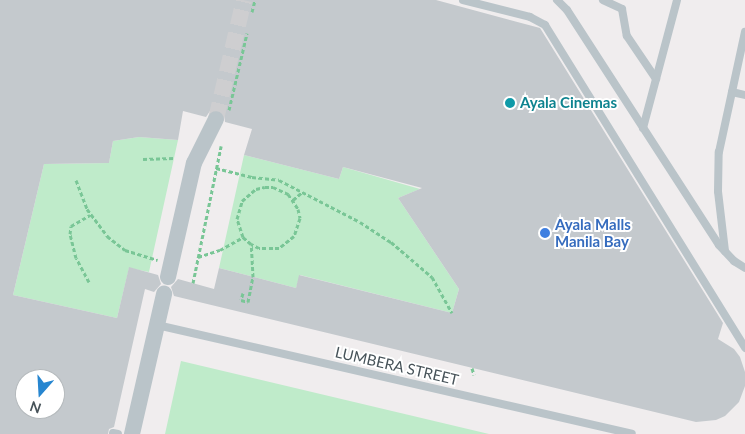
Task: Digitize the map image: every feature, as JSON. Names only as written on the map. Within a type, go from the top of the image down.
[{"type":"street","points":[[169,270],[194,163],[221,120]]},
{"type":"street","points":[[132,434],[164,294]]},
{"type":"lane","points":[[463,0],[530,17],[545,26],[745,348]]},
{"type":"lane","points":[[557,0],[567,10],[726,254],[745,268]]},
{"type":"lane","points":[[603,0],[622,9],[627,36],[656,80]]},
{"type":"lane","points":[[643,128],[677,0]]},
{"type":"lane","points":[[726,254],[718,192],[719,152],[745,32]]},
{"type":"lane","points":[[732,92],[745,95]]},
{"type":"lane","name":"LUMBERA STREET","points":[[157,325],[632,434]]},
{"type":"path","points":[[252,12],[255,0]]},
{"type":"path","points":[[221,120],[246,33]]},
{"type":"path","points":[[193,283],[223,139]]},
{"type":"path","points":[[142,159],[174,158]]},
{"type":"path","points":[[216,168],[279,180],[360,222],[397,246],[432,277],[452,313]]},
{"type":"path","points":[[264,178],[265,187]]},
{"type":"path","points":[[76,180],[90,215],[107,236],[125,250],[169,270]]},
{"type":"path","points":[[265,187],[281,190],[294,200],[300,218],[298,228],[287,243],[269,250],[250,244],[243,236],[237,219],[242,201],[256,189],[265,187]]},
{"type":"path","points":[[294,200],[301,193]]},
{"type":"path","points":[[89,282],[76,258],[70,234],[71,226],[90,215]]},
{"type":"path","points":[[198,257],[220,250],[243,236]]},
{"type":"path","points":[[243,292],[242,300],[248,302],[253,277],[250,244]]},
{"type":"path","points":[[472,368],[474,375]]},
{"type":"green space","points":[[139,137],[178,140],[149,272],[129,268],[117,318],[13,295],[44,164],[109,163],[113,141]]},
{"type":"green space","points":[[244,155],[339,179],[343,167],[420,189],[398,198],[459,289],[452,313],[300,275],[296,288],[219,268]]},
{"type":"green space","points":[[181,361],[489,434],[165,434]]},
{"type":"building","name":"Ayala Malls Manila Bay","points":[[0,0],[436,0],[540,28],[723,323],[718,339],[734,349],[740,357],[745,372],[745,386],[739,402],[725,416],[716,420],[696,422],[174,296],[171,287],[178,279],[214,289],[219,268],[296,288],[299,275],[452,313],[459,289],[398,198],[422,188],[343,167],[339,179],[244,155],[252,129],[225,122],[224,113],[216,109],[210,111],[206,117],[183,111],[178,140],[139,137],[113,141],[109,163],[44,164],[13,295],[117,318],[129,267],[158,275],[161,284],[154,292],[145,289],[114,427],[109,429],[108,434],[0,434]]},
{"type":"tunnel","points":[[216,119],[244,0]]},
{"type":"place","name":"Ayala Cinemas","points":[[510,103]]},
{"type":"place","name":"Ayala Malls Manila Bay","points":[[545,233]]}]
